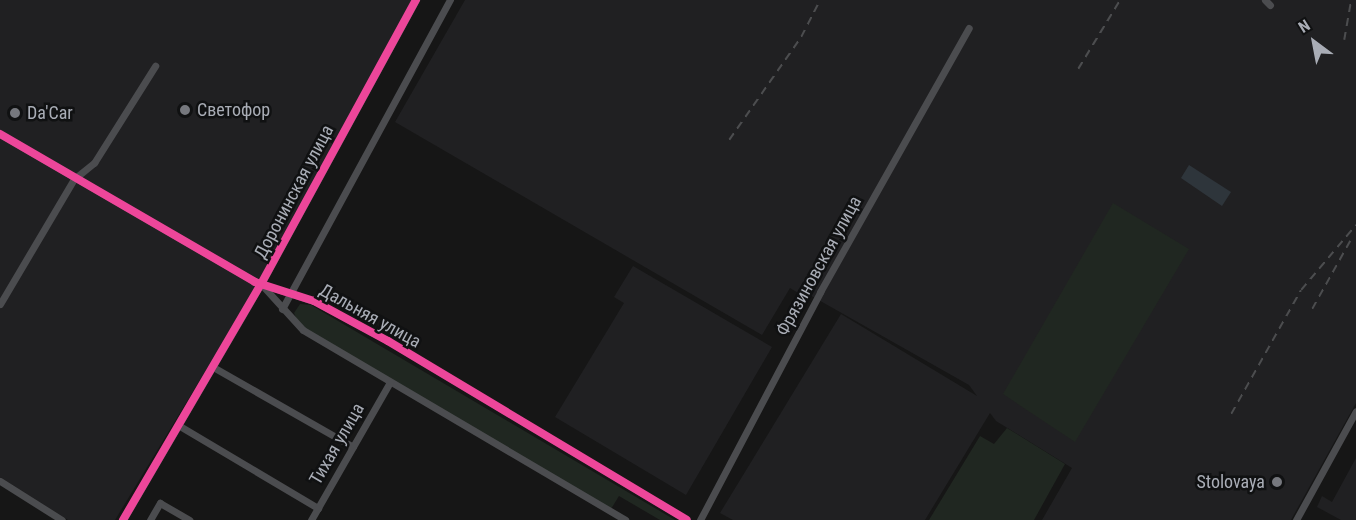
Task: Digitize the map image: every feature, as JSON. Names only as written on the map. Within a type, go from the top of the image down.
[{"type":"street","name":"Доронинская улица","points":[[123,520],[261,284],[416,0]]},
{"type":"street","points":[[282,309],[450,0]]},
{"type":"street","name":"Фрязиновская улица","points":[[700,520],[820,291],[969,28]]},
{"type":"street","points":[[0,304],[74,179],[94,163],[155,66]]},
{"type":"street","name":"Дальняя улица","points":[[0,134],[74,179],[261,284],[314,301],[388,341],[687,520]]},
{"type":"street","name":"Дальняя улица","points":[[261,284],[303,330],[625,520]]},
{"type":"street","points":[[213,367],[353,447]]},
{"type":"street","name":"Тихая улица","points":[[311,520],[390,382]]},
{"type":"street","points":[[1296,520],[1356,411]]},
{"type":"street","points":[[177,425],[318,508]]},
{"type":"street","points":[[0,481],[62,520]]},
{"type":"street","points":[[150,520],[160,503],[190,520]]},
{"type":"shaded area","points":[[0,0],[412,0],[249,299],[115,520],[68,520],[0,477]]},
{"type":"shaded area","points":[[465,0],[1356,0],[1356,403],[1291,520],[1042,520],[1072,468],[996,421],[990,413],[925,520],[733,520],[720,513],[841,314],[977,396],[969,385],[808,294],[805,297],[790,288],[762,335],[395,122]]},
{"type":"shaded area","points":[[1189,165],[1231,192],[1222,206],[1181,178]]},
{"type":"shaded area","points":[[1113,203],[1189,249],[1075,442],[1003,394]]},
{"type":"shaded area","points":[[633,266],[772,347],[686,495],[555,417],[624,303],[614,297]]},
{"type":"shaded area","points":[[300,304],[311,305],[675,520],[660,520],[619,496],[611,509],[299,325],[294,313]]},
{"type":"shaded area","points":[[1007,428],[1065,464],[1034,520],[929,520],[980,436],[994,444]]},
{"type":"shaded area","points":[[1356,458],[1356,520],[1341,520],[1317,507],[1322,496],[1332,502]]},
{"type":"railway","points":[[729,140],[801,37],[820,0]]},
{"type":"railway","points":[[1078,69],[1120,0]]},
{"type":"railway","points":[[1344,40],[1351,0]]},
{"type":"railway","points":[[1231,414],[1301,290],[1356,225]]},
{"type":"railway","points":[[1312,309],[1350,241]]},
{"type":"cycle path","points":[[123,520],[261,284],[416,0]]},
{"type":"cycle path","points":[[0,134],[255,282],[314,301],[388,341],[687,520]]},
{"type":"place","name":"Светофор","points":[[185,110]]},
{"type":"place","name":"Da'Car","points":[[15,113]]},
{"type":"place","name":"Stolovaya","points":[[1277,482]]}]
